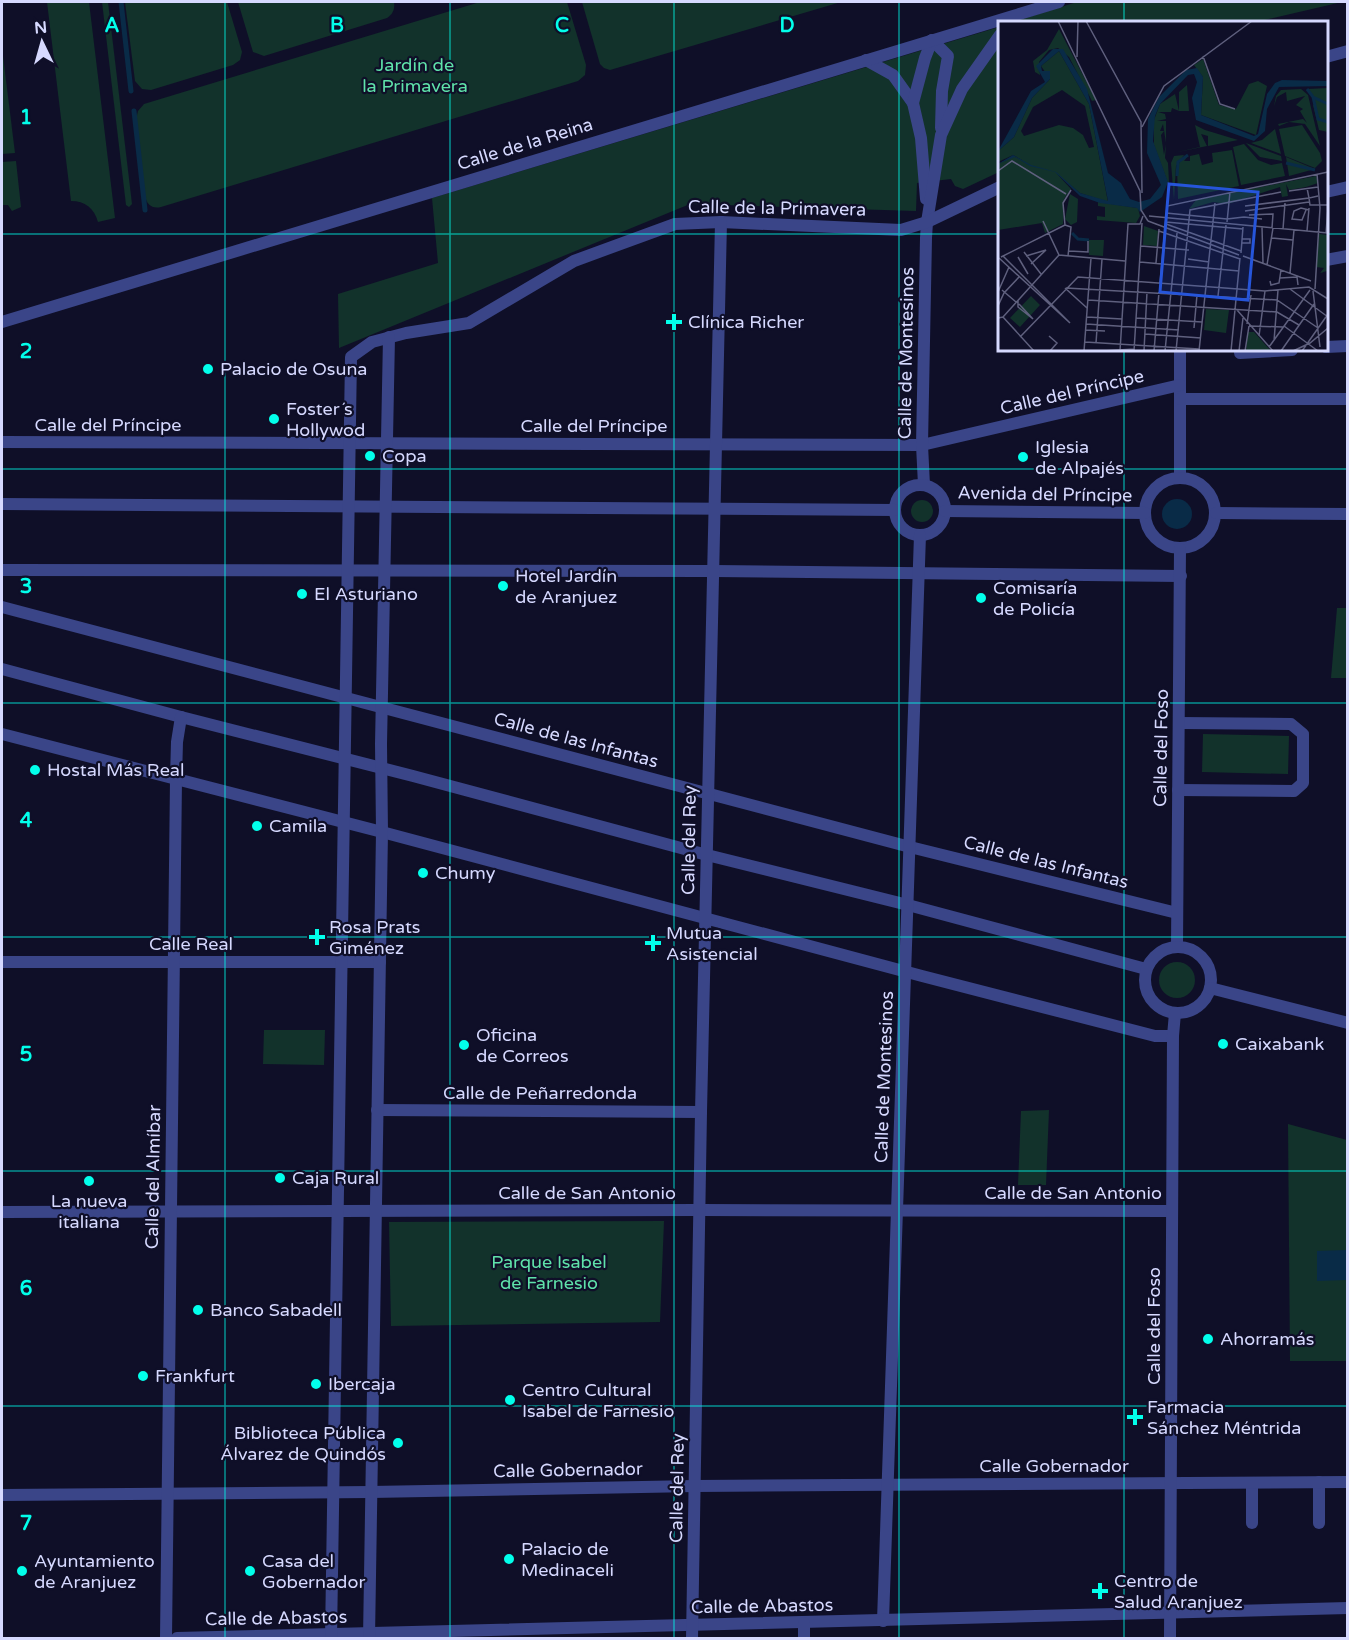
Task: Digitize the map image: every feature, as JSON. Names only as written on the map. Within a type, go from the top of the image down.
[{"type":"street","name":"Calle de la Reina","points":[[2,322],[1059,2]]},
{"type":"street","points":[[1013,21],[1030,10]]},
{"type":"street","name":"Calle de Montesinos","points":[[941,135],[962,89],[998,36]]},
{"type":"street","name":"Calle de Montesinos","points":[[913,103],[932,40],[948,56],[942,91],[941,135],[927,222]]},
{"type":"street","points":[[1328,56],[1347,51]]},
{"type":"street","name":"Calle de Montesinos","points":[[866,60],[893,75],[913,103],[921,138],[927,222],[922,445],[924,485]]},
{"type":"street","name":"Calle de la Primavera","points":[[350,443],[351,357],[372,342],[389,337],[469,323],[574,261],[675,224],[721,222],[901,230],[927,222],[998,187]]},
{"type":"street","points":[[1328,192],[1347,187]]},
{"type":"street","name":"Calle del Rey","points":[[692,1638],[721,222]]},
{"type":"street","points":[[1328,260],[1347,256]]},
{"type":"street","points":[[369,1636],[389,337]]},
{"type":"street","points":[[1328,348],[1347,346]]},
{"type":"street","points":[[1180,351],[1180,478]]},
{"type":"street","points":[[1240,352],[1266,351]]},
{"type":"street","name":"Calle del Príncipe","points":[[2,442],[922,445],[1180,385]]},
{"type":"street","points":[[1180,399],[1347,399]]},
{"type":"street","points":[[331,1636],[350,443]]},
{"type":"street","points":[[1180,478],[1201,484],[1209,492],[1216,513],[1209,535],[1190,548],[1180,549],[1167,547],[1150,533],[1144,513],[1151,492],[1168,480],[1180,478]]},
{"type":"street","points":[[924,485],[937,492],[945,511],[941,525],[935,531],[920,536],[912,534],[900,525],[895,510],[901,494],[915,486],[924,485]]},
{"type":"street","points":[[2,504],[895,510]]},
{"type":"street","name":"Avenida del Príncipe","points":[[945,511],[1144,513]]},
{"type":"street","points":[[1216,513],[1347,514]]},
{"type":"street","name":"Calle de Montesinos","points":[[883,1621],[920,536]]},
{"type":"street","name":"Calle del Foso","points":[[1177,946],[1180,549]]},
{"type":"street","points":[[2,570],[1180,576]]},
{"type":"street","name":"Calle de las Infantas","points":[[2,607],[910,847],[1177,913]]},
{"type":"street","points":[[2,669],[1146,969]]},
{"type":"street","name":"Calle del Almíbar","points":[[166,1638],[176,779],[177,742],[181,717]]},
{"type":"street","points":[[1178,790],[1294,791],[1303,783],[1303,734],[1291,724],[1179,723]]},
{"type":"street","points":[[2,734],[382,832],[906,972],[1155,1036],[1173,1036]]},
{"type":"street","points":[[1177,946],[1196,952],[1204,959],[1211,978],[1207,997],[1201,1004],[1193,1010],[1175,1013],[1162,1010],[1152,1002],[1147,994],[1144,977],[1151,959],[1167,948],[1177,946]]},
{"type":"street","name":"Calle Real","points":[[2,962],[380,963]]},
{"type":"street","points":[[1210,988],[1347,1023]]},
{"type":"street","name":"Calle del Foso","points":[[1170,1638],[1173,1036],[1175,1013]]},
{"type":"street","name":"Calle de Peñarredonda","points":[[377,1110],[701,1113]]},
{"type":"street","name":"Calle de San Antonio","points":[[2,1212],[1172,1211]]},
{"type":"street","points":[[1319,1482],[1319,1522]]},
{"type":"street","name":"Calle Gobernador","points":[[2,1495],[888,1484],[1347,1482]]},
{"type":"street","points":[[1252,1483],[1252,1523]]},
{"type":"street","name":"Calle de Abastos","points":[[177,1638],[559,1634],[692,1625],[1347,1608]]},
{"type":"street","points":[[804,1623],[804,1638]]},
{"type":"green space","points":[[47,2],[89,2],[115,218],[98,222],[88,206],[81,202],[71,201]]},
{"type":"green space","points":[[102,2],[108,2],[132,204],[129,207],[126,205]]},
{"type":"green space","points":[[125,2],[227,2],[242,52],[240,60],[233,65],[151,90],[142,89],[135,81]]},
{"type":"green space","points":[[238,2],[394,2],[394,9],[387,18],[264,56],[253,52]]},
{"type":"green space","name":"Jardín de la Primavera","points":[[480,2],[567,2],[586,65],[585,75],[578,81],[161,207],[150,206],[147,202],[136,120],[138,111],[144,104]]},
{"type":"green space","points":[[582,2],[841,2],[610,70],[600,64]]},
{"type":"green space","points":[[1077,2],[1342,2],[1260,21],[1016,21]]},
{"type":"green space","points":[[998,27],[998,172],[963,189],[955,186],[951,179],[917,183],[916,211],[690,204],[339,348],[338,294],[438,263],[432,198]]},
{"type":"green space","points":[[2,48],[15,153],[2,154]]},
{"type":"green space","points":[[16,161],[21,207],[12,211],[8,205],[2,205],[2,162]]},
{"type":"green space","points":[[922,500],[930,503],[933,511],[930,519],[922,522],[914,519],[911,511],[914,503]]},
{"type":"green space","points":[[1337,608],[1347,608],[1347,678],[1331,678]]},
{"type":"green space","points":[[1203,734],[1289,736],[1288,774],[1202,772]]},
{"type":"green space","points":[[1177,962],[1189,968],[1195,980],[1189,992],[1177,998],[1165,992],[1159,980],[1165,968]]},
{"type":"green space","points":[[264,1030],[325,1030],[324,1065],[263,1064]]},
{"type":"green space","points":[[1049,1110],[1046,1185],[1018,1185],[1021,1111]]},
{"type":"green space","points":[[1288,1124],[1347,1140],[1347,1361],[1290,1361]]},
{"type":"green space","name":"Parque Isabel de Farnesio","points":[[664,1221],[660,1322],[391,1326],[389,1222]]},
{"type":"water","points":[[1177,499],[1188,503],[1192,514],[1188,525],[1177,529],[1166,525],[1162,514],[1166,503]]},
{"type":"water","points":[[1347,1250],[1347,1280],[1317,1281],[1317,1251]]},
{"type":"waterway","points":[[121,2],[131,91]]},
{"type":"waterway","points":[[134,111],[145,210]]},
{"type":"place","name":"Clínica Richer","points":[[674,322]]},
{"type":"place","name":"Palacio de Osuna","points":[[208,369]]},
{"type":"place","name":"Foster´s Hollywod","points":[[274,419]]},
{"type":"place","name":"Copa","points":[[370,456]]},
{"type":"place","name":"Iglesia de Alpajés","points":[[1023,457]]},
{"type":"place","name":"Hotel Jardín de Aranjuez","points":[[503,586]]},
{"type":"place","name":"El Asturiano","points":[[302,594]]},
{"type":"place","name":"Comisaría de Policía","points":[[981,598]]},
{"type":"place","name":"Hostal Más Real","points":[[35,770]]},
{"type":"place","name":"Camila","points":[[257,826]]},
{"type":"place","name":"Chumy","points":[[423,873]]},
{"type":"place","name":"Rosa Prats Giménez","points":[[317,937]]},
{"type":"place","name":"Mutua Asistencial","points":[[653,943]]},
{"type":"place","name":"Caixabank","points":[[1223,1044]]},
{"type":"place","name":"Oficina de Correos","points":[[464,1045]]},
{"type":"place","name":"Caja Rural","points":[[280,1178]]},
{"type":"place","name":"La nueva italiana","points":[[89,1181]]},
{"type":"place","name":"Banco Sabadell","points":[[198,1310]]},
{"type":"place","name":"Ahorramás","points":[[1208,1339]]},
{"type":"place","name":"Frankfurt","points":[[143,1376]]},
{"type":"place","name":"Ibercaja","points":[[316,1384]]},
{"type":"place","name":"Centro Cultural Isabel de Farnesio","points":[[510,1400]]},
{"type":"place","name":"Farmacia Sánchez Méntrida","points":[[1135,1417]]},
{"type":"place","name":"Biblioteca Pública Álvarez de Quindós","points":[[398,1443]]},
{"type":"place","name":"Palacio de Medinaceli","points":[[509,1559]]},
{"type":"place","name":"Ayuntamiento de Aranjuez","points":[[22,1571]]},
{"type":"place","name":"Casa del Gobernador","points":[[250,1571]]},
{"type":"place","name":"Centro de Salud Aranjuez","points":[[1100,1591]]}]
